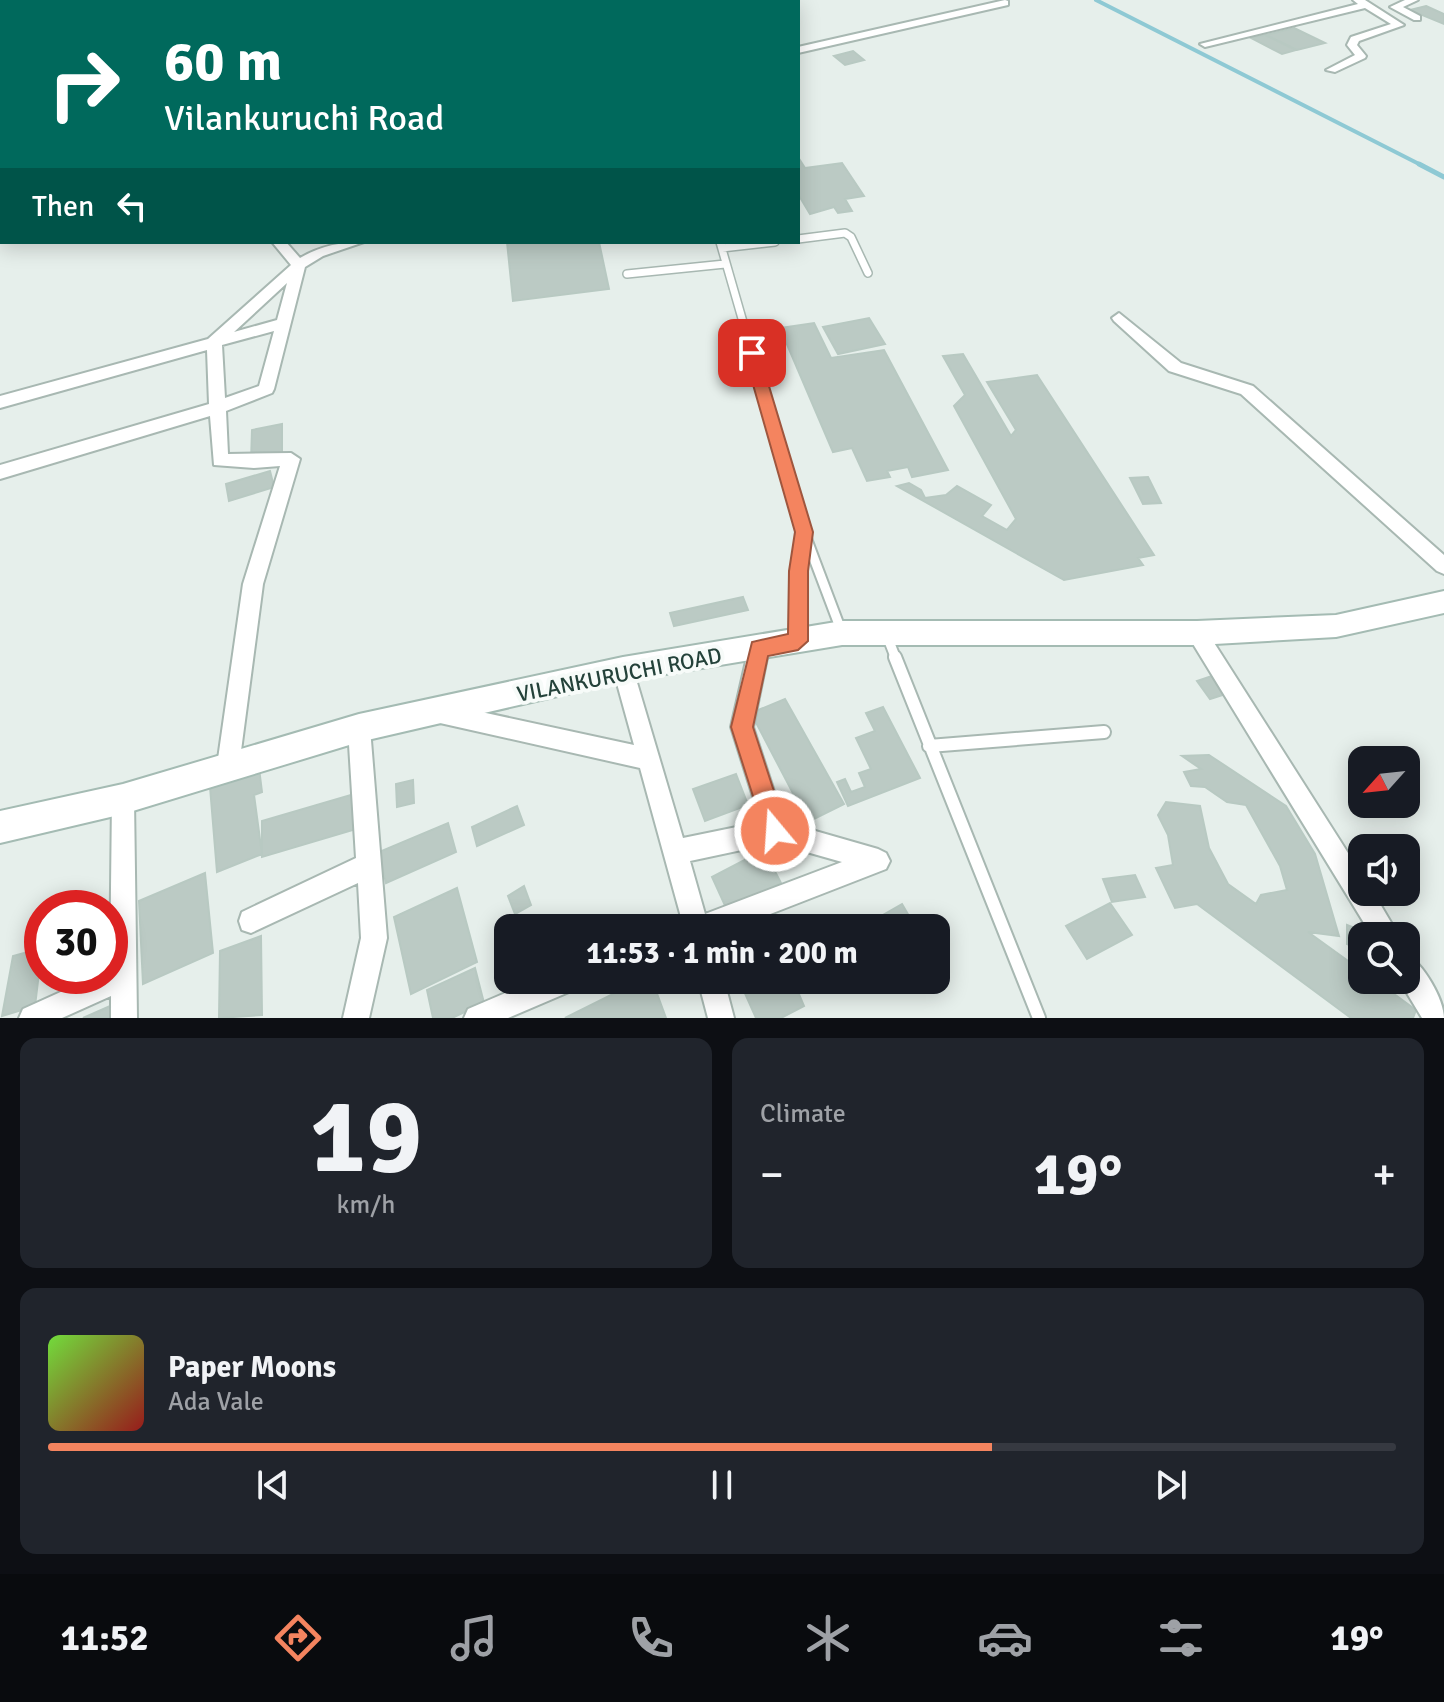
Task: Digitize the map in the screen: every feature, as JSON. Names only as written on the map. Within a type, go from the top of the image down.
[{"type":"street","points":[[1413,0],[1395,7],[1417,18]]},
{"type":"street","points":[[1205,44],[1362,2],[1399,25],[1355,39],[1352,45],[1361,56],[1331,70]]},
{"type":"street","points":[[800,50],[1005,3]]},
{"type":"street","points":[[281,244],[299,265]]},
{"type":"street","points":[[228,766],[253,584],[291,459],[220,460],[214,342],[299,265],[318,253],[350,244]]},
{"type":"street","points":[[0,472],[216,408],[266,389],[299,265]]},
{"type":"street","points":[[1119,318],[1175,367],[1247,390],[1444,566]]},
{"type":"street","points":[[0,402],[284,323]]},
{"type":"street","name":"VILANKURUCHI ROAD","points":[[0,827],[123,799],[359,728],[623,669],[842,633],[1197,633],[1336,626],[1444,602]]},
{"type":"street","points":[[1197,633],[1377,922]]},
{"type":"street","points":[[759,648],[742,727],[775,831]]},
{"type":"street","points":[[623,669],[695,914]]},
{"type":"street","points":[[432,712],[649,759]]},
{"type":"street","points":[[356,1018],[374,938],[359,728]]},
{"type":"street","points":[[123,799],[124,890]]},
{"type":"street","points":[[675,852],[775,831],[878,861],[736,914]]},
{"type":"street","points":[[251,921],[369,865]]},
{"type":"street","points":[[1420,991],[1437,1018]]},
{"type":"street","points":[[32,1018],[86,994]]},
{"type":"street","points":[[124,994],[124,1018]]},
{"type":"street","points":[[477,1018],[509,1010],[540,994]]},
{"type":"street","points":[[715,994],[721,1018]]},
{"type":"lane","points":[[800,239],[845,233],[851,237],[868,273]]},
{"type":"lane","points":[[721,245],[804,532],[842,633]]},
{"type":"lane","points":[[627,274],[725,264]]},
{"type":"lane","points":[[798,641],[798,571],[804,532]]},
{"type":"lane","points":[[885,633],[1039,1018]]},
{"type":"lane","points":[[929,746],[1104,732]]},
{"type":"building","points":[[1426,6],[1444,14],[1444,24],[1410,10]]},
{"type":"building","points":[[1294,28],[1325,43],[1297,50],[1266,35]]},
{"type":"building","points":[[1265,35],[1296,50],[1282,54],[1251,38]]},
{"type":"building","points":[[853,51],[864,60],[845,65],[834,56]]},
{"type":"building","points":[[800,160],[805,168],[842,163],[864,196],[845,199],[852,211],[838,213],[834,207],[810,214],[800,197]]},
{"type":"building","points":[[507,244],[599,244],[609,289],[513,301]]},
{"type":"building","points":[[869,318],[885,344],[838,354],[823,327]]},
{"type":"building","points":[[814,323],[831,358],[884,350],[948,470],[912,477],[908,467],[887,471],[890,477],[867,481],[852,448],[833,452],[780,328]]},
{"type":"building","points":[[963,354],[1011,436],[1016,430],[987,382],[1037,375],[1154,555],[1138,558],[1143,565],[1064,580],[897,486],[909,483],[921,490],[925,498],[946,495],[957,486],[991,505],[982,516],[1007,530],[1016,519],[954,406],[965,395],[943,356]]},
{"type":"building","points":[[282,424],[282,454],[251,461],[252,430]]},
{"type":"building","points":[[270,471],[274,487],[229,501],[226,484]]},
{"type":"building","points":[[1148,477],[1161,503],[1143,504],[1130,478]]},
{"type":"building","points":[[743,597],[748,610],[674,626],[670,613]]},
{"type":"building","points":[[1215,675],[1229,693],[1210,699],[1197,681]]},
{"type":"building","points":[[785,699],[844,804],[808,822],[751,713]]},
{"type":"building","points":[[883,707],[920,778],[848,806],[837,782],[845,779],[851,792],[865,787],[859,773],[871,769],[856,738],[875,731],[866,713]]},
{"type":"building","points":[[1209,755],[1286,806],[1315,854],[1339,936],[1308,932],[1348,961],[1348,994],[1394,994],[1416,1010],[1413,1018],[1351,1018],[1197,904],[1175,908],[1156,868],[1173,865],[1168,835],[1158,815],[1166,802],[1200,806],[1209,848],[1228,884],[1256,904],[1261,895],[1287,890],[1280,866],[1246,805],[1227,802],[1205,787],[1191,786],[1184,772],[1201,769],[1182,756]]},
{"type":"building","points":[[259,768],[262,792],[254,795],[262,854],[217,872],[210,787]]},
{"type":"building","points":[[736,774],[748,805],[705,821],[693,789]]},
{"type":"building","points":[[413,780],[414,803],[397,807],[396,784]]},
{"type":"building","points":[[354,794],[356,829],[262,857],[262,821]]},
{"type":"building","points":[[517,806],[524,825],[477,846],[472,827]]},
{"type":"building","points":[[448,823],[456,852],[386,883],[379,852]]},
{"type":"building","points":[[764,850],[781,883],[727,910],[712,877]]},
{"type":"building","points":[[205,873],[213,953],[143,984],[139,901]]},
{"type":"building","points":[[1135,875],[1145,897],[1112,902],[1103,879]]},
{"type":"building","points":[[524,886],[531,905],[515,914],[508,896]]},
{"type":"building","points":[[457,888],[477,962],[411,994],[394,917]]},
{"type":"building","points":[[1110,903],[1132,935],[1087,959],[1066,926]]},
{"type":"building","points":[[902,904],[908,914],[884,914]]},
{"type":"building","points":[[261,936],[262,1015],[219,1018],[220,951]]},
{"type":"building","points":[[24,953],[24,994],[36,994],[35,1006],[2,1016],[13,956]]},
{"type":"building","points":[[475,968],[484,1003],[452,1018],[433,1018],[427,990]]},
{"type":"building","points":[[613,994],[657,994],[666,1018],[565,1018]]},
{"type":"building","points":[[745,994],[799,994],[804,1006],[781,1018],[756,1018]]},
{"type":"building","points":[[110,1006],[110,1018],[83,1018]]},
{"type":"waterway","points":[[1096,0],[1423,166]]},
{"type":"waterway","points":[[1419,164],[1444,177]]},
{"type":"route","points":[[752,353],[804,532],[798,571],[798,641],[759,648],[742,727],[775,831]]}]
